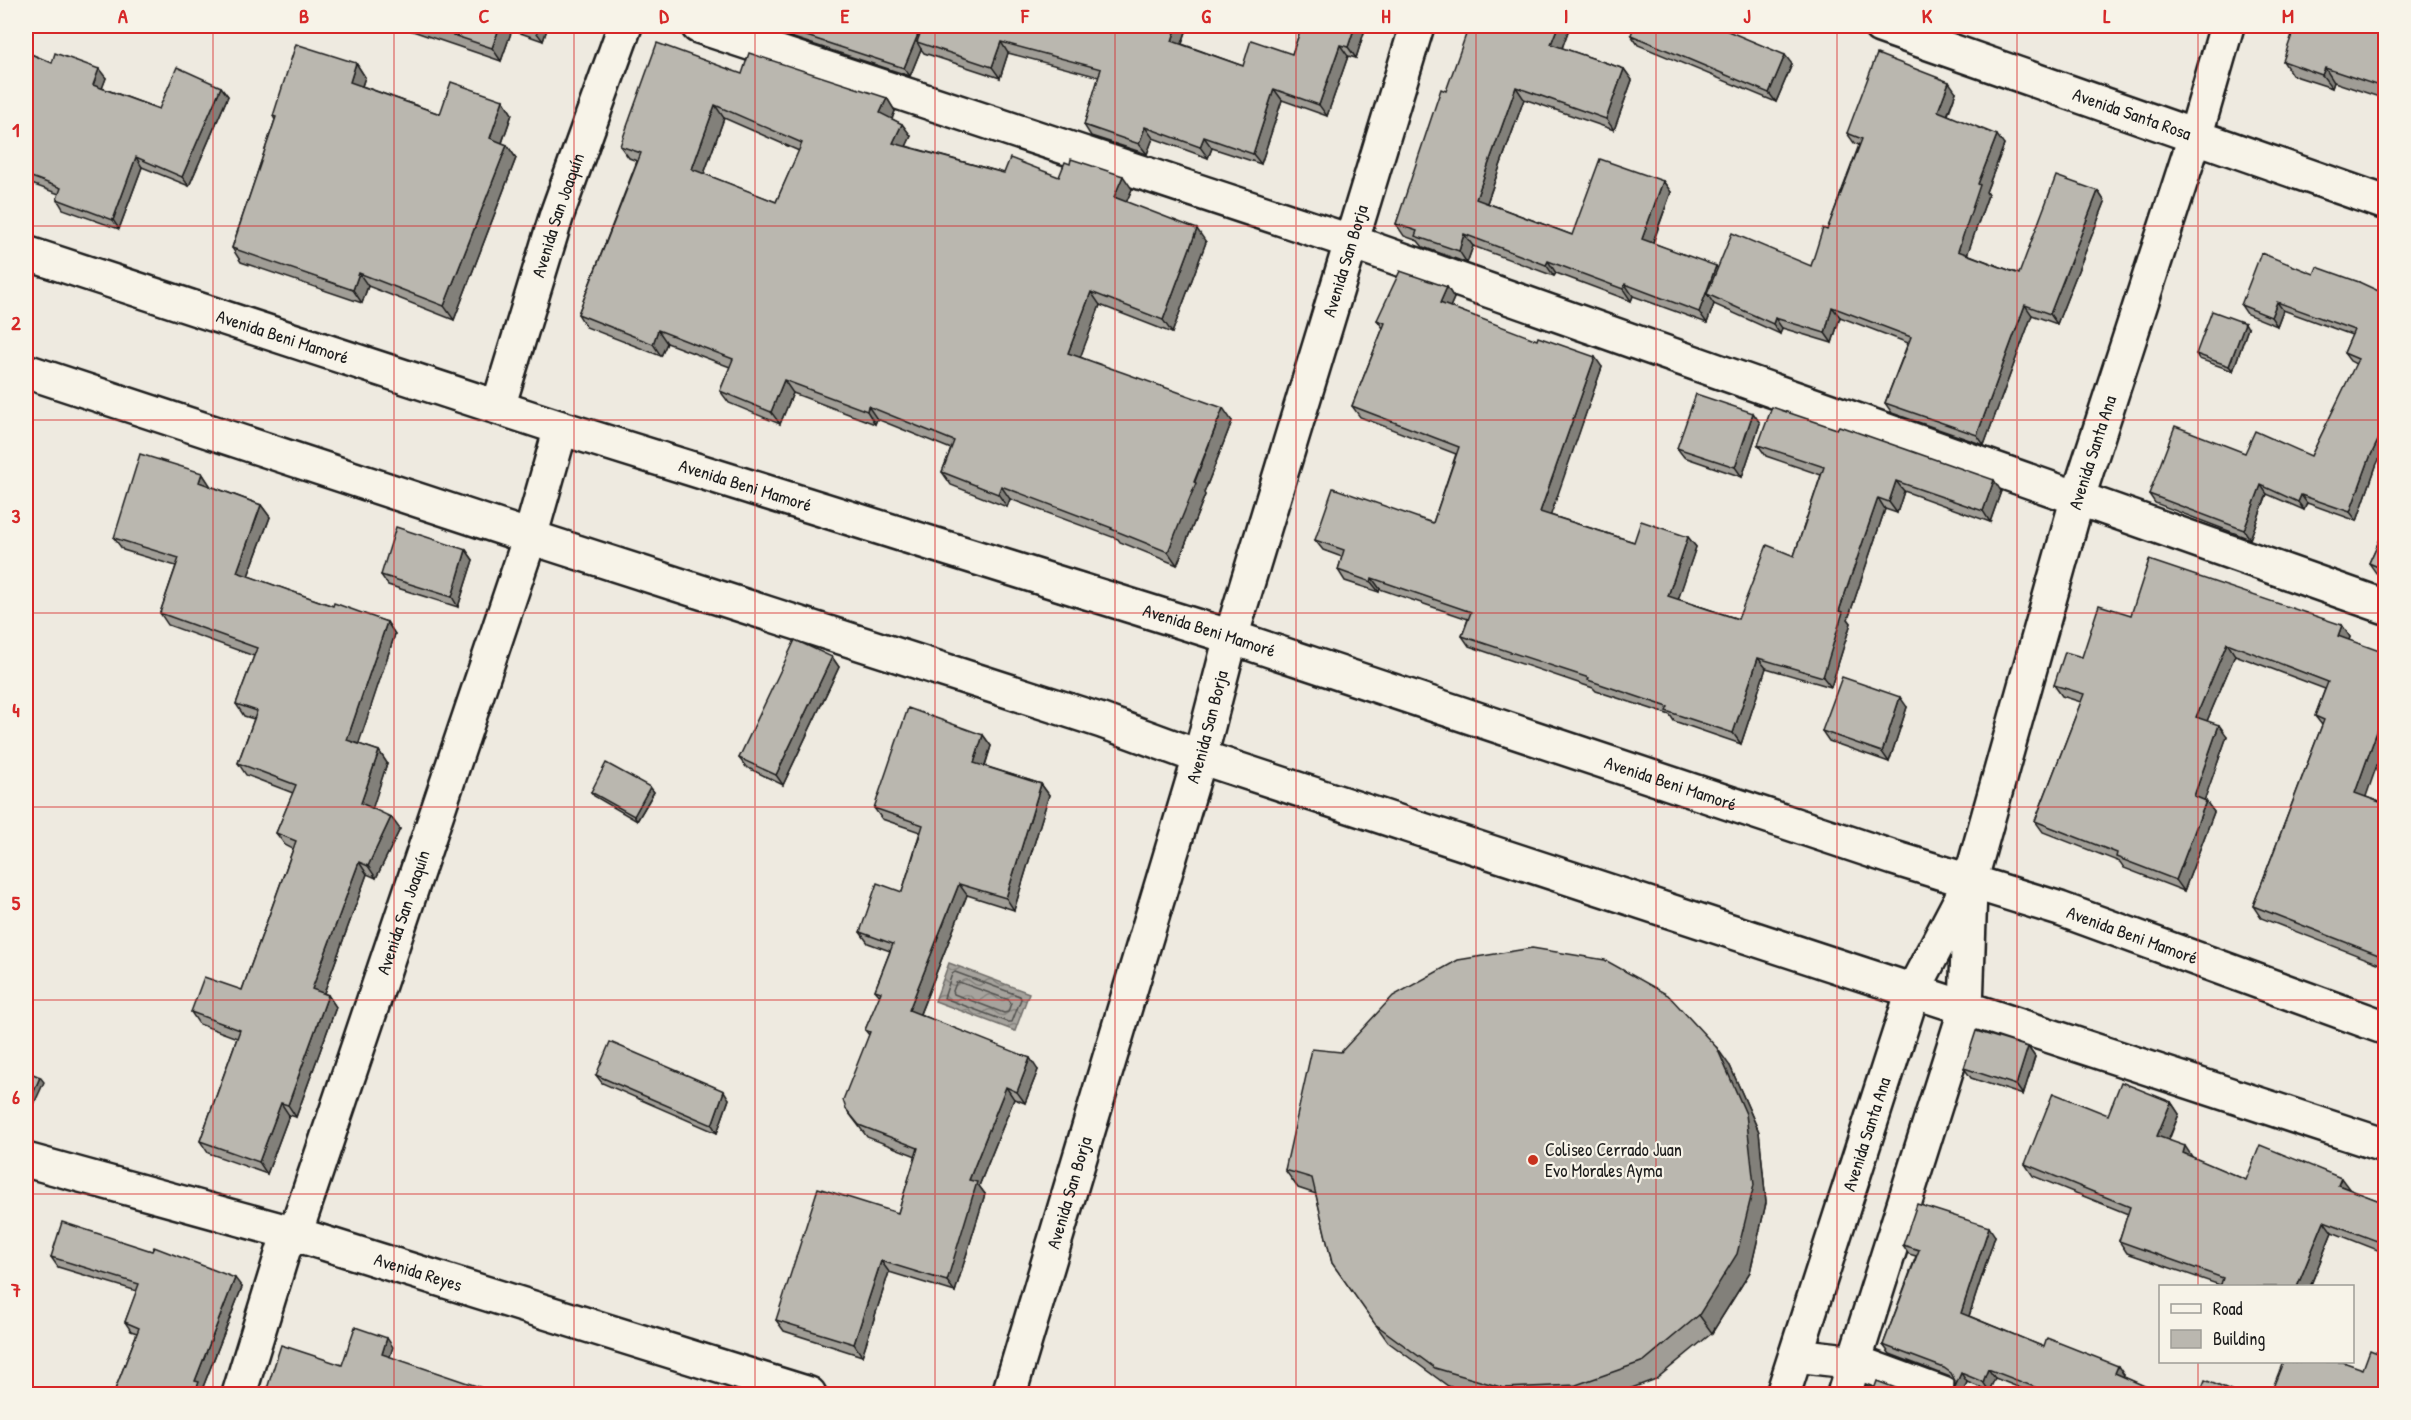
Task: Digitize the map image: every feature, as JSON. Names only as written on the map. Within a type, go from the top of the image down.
[{"type":"street","name":"Avenida San Joaquín","points":[[498,406],[557,214],[625,26]]},
{"type":"street","points":[[698,26],[1352,242],[2385,607]]},
{"type":"street","name":"Avenida San Borja","points":[[1009,1395],[1200,757],[1231,637],[1417,26]]},
{"type":"street","name":"Avenida Santa Rosa","points":[[1880,26],[2385,203]]},
{"type":"street","name":"Avenida Santa Ana","points":[[1783,1395],[1913,991],[1970,882],[2078,497],[2195,137],[2227,26]]},
{"type":"street","name":"Avenida Beni Mamoré","points":[[26,253],[561,428],[1231,637],[1970,882],[2060,909],[2385,1028]]},
{"type":"street","points":[[26,371],[530,537],[1102,721],[1200,757],[2385,1146]]},
{"type":"street","name":"Avenida San Joaquín","points":[[239,1395],[289,1241],[530,537],[561,428]]},
{"type":"street","name":"Avenida Santa Ana","points":[[1844,1395],[1965,1008],[1970,882]]},
{"type":"street","name":"Avenida Reyes","points":[[26,1160],[289,1241],[808,1395]]},
{"type":"street","name":"Avenida Reyes","points":[[26,1180],[289,1241],[733,1395]]},
{"type":"street","points":[[1796,1355],[1856,1362],[1943,1395]]},
{"type":"water","points":[[949,963],[1029,993],[1015,1031],[935,1001]]},
{"type":"building","points":[[426,26],[500,26],[492,48]]},
{"type":"building","points":[[776,26],[904,26],[919,32],[904,68]]},
{"type":"building","points":[[923,26],[1177,26],[1172,41],[1243,66],[1251,40],[1292,54],[1302,26],[1355,26],[1348,47],[1340,45],[1319,105],[1274,89],[1253,154],[1204,137],[1200,147],[1145,127],[1139,144],[1084,125],[1101,69],[1001,42],[992,67],[917,42]]},
{"type":"building","points":[[1469,26],[1558,26],[1551,44],[1624,69],[1606,119],[1516,87],[1476,199],[1572,235],[1600,159],[1663,181],[1642,239],[1716,266],[1699,312],[1625,284],[1623,289],[1548,261],[1546,265],[1464,234],[1459,251],[1415,236],[1417,231],[1396,224],[1441,89],[1446,91]]},
{"type":"building","points":[[1634,26],[1716,26],[1785,55],[1769,93],[1631,35]]},
{"type":"building","points":[[2295,26],[2370,26],[2385,31],[2385,88],[2325,68],[2322,75],[2283,61]]},
{"type":"building","points":[[657,43],[742,74],[749,53],[887,98],[880,113],[902,124],[893,143],[1004,173],[1010,158],[1059,177],[1065,162],[1070,164],[1071,159],[1123,176],[1114,197],[1197,229],[1163,320],[1091,292],[1068,353],[1223,408],[1168,552],[1001,486],[998,494],[942,472],[954,441],[868,406],[867,411],[784,380],[771,412],[720,391],[733,359],[658,330],[653,344],[578,314],[641,153],[620,146]],"holes":[[[715,105],[802,143],[776,202],[692,169]]]},
{"type":"building","points":[[296,44],[356,63],[350,82],[440,114],[451,82],[503,100],[490,138],[507,145],[444,306],[359,273],[353,290],[232,248],[276,117],[273,116]]},
{"type":"building","points":[[26,52],[52,63],[55,53],[99,69],[93,85],[159,109],[177,67],[221,87],[182,177],[136,157],[113,220],[57,199],[61,188],[26,175]]},
{"type":"building","points":[[1877,54],[1949,82],[1938,111],[1997,135],[1978,184],[1980,185],[1958,251],[2019,274],[2056,176],[2098,191],[2050,314],[2025,305],[1977,435],[1885,403],[1911,337],[1832,307],[1825,333],[1775,318],[1773,324],[1707,294],[1732,233],[1811,266],[1823,228],[1827,230],[1862,139],[1847,133]]},
{"type":"building","points":[[2261,253],[2314,274],[2317,267],[2385,294],[2385,426],[2370,457],[2350,512],[2301,495],[2298,502],[2261,485],[2244,530],[2149,494],[2175,426],[2245,453],[2255,431],[2311,456],[2358,359],[2344,353],[2354,330],[2277,302],[2271,317],[2241,305]]},
{"type":"building","points":[[1400,271],[1447,287],[1440,303],[1537,340],[1538,337],[1595,357],[1540,512],[1634,542],[1641,521],[1688,537],[1668,596],[1738,619],[1767,545],[1794,556],[1824,467],[1758,445],[1772,407],[1837,429],[1839,426],[1994,480],[1983,511],[1896,481],[1889,502],[1878,498],[1839,611],[1843,612],[1823,677],[1758,658],[1733,733],[1666,711],[1668,707],[1588,680],[1589,678],[1462,636],[1471,612],[1372,578],[1371,582],[1338,570],[1344,550],[1315,540],[1333,488],[1433,523],[1459,447],[1352,406],[1385,323],[1377,320]]},
{"type":"building","points":[[2212,311],[2245,323],[2229,366],[2196,354]]},
{"type":"building","points":[[1696,394],[1753,413],[1735,467],[1677,448]]},
{"type":"building","points":[[140,454],[202,473],[199,482],[261,505],[237,572],[333,606],[334,603],[387,622],[347,740],[379,751],[361,803],[391,817],[368,866],[359,862],[312,989],[328,995],[288,1105],[281,1103],[259,1162],[200,1141],[240,1030],[191,1012],[204,977],[242,990],[296,841],[276,833],[296,785],[238,763],[257,711],[236,704],[257,648],[160,613],[179,558],[114,538]]},
{"type":"building","points":[[396,527],[466,550],[452,597],[381,575]]},
{"type":"building","points":[[2385,528],[2385,570],[2369,563]]},
{"type":"building","points":[[2149,560],[2342,625],[2338,636],[2385,653],[2385,709],[2355,793],[2385,804],[2385,945],[2381,956],[2253,906],[2324,720],[2315,716],[2328,682],[2227,643],[2196,717],[2219,725],[2194,796],[2206,801],[2176,880],[2116,857],[2117,853],[2035,821],[2084,694],[2054,685],[2065,652],[2082,657],[2099,605],[2131,615]]},
{"type":"building","points":[[795,640],[832,657],[776,775],[739,758]]},
{"type":"building","points":[[1842,677],[1900,697],[1882,752],[1822,731]]},
{"type":"building","points":[[908,708],[983,735],[974,763],[1041,784],[1006,898],[959,884],[909,1010],[1030,1058],[1017,1092],[1006,1087],[969,1180],[977,1182],[947,1281],[881,1261],[854,1344],[776,1320],[818,1188],[898,1213],[918,1148],[859,1125],[846,1109],[843,1100],[870,1032],[865,1030],[881,992],[875,990],[893,944],[860,932],[877,883],[902,892],[923,825],[874,808]]},
{"type":"building","points":[[606,763],[650,787],[634,816],[591,792]]},
{"type":"building","name":"Coliseo Cerrado Juan Evo Morales Ayma","points":[[1532,948],[1605,960],[1668,995],[1717,1048],[1746,1114],[1754,1185],[1737,1254],[1699,1315],[1644,1361],[1576,1385],[1504,1388],[1435,1368],[1375,1324],[1332,1263],[1312,1178],[1285,1170],[1312,1049],[1341,1052],[1393,996],[1458,960]]},
{"type":"building","points":[[1976,1031],[2028,1047],[2016,1085],[1964,1068]]},
{"type":"building","points":[[610,1042],[724,1091],[712,1125],[596,1075]]},
{"type":"building","points":[[26,1071],[40,1077],[26,1110]]},
{"type":"building","points":[[2121,1082],[2171,1102],[2157,1136],[2185,1146],[2183,1153],[2246,1180],[2260,1145],[2341,1178],[2338,1185],[2385,1203],[2385,1244],[2324,1221],[2298,1285],[2221,1285],[2223,1278],[2119,1241],[2130,1207],[2025,1164],[2053,1093],[2108,1115]]},
{"type":"building","points":[[1917,1204],[1989,1227],[1961,1313],[2044,1347],[2047,1338],[2118,1366],[2115,1373],[2165,1395],[2055,1395],[1988,1369],[1983,1382],[1961,1373],[1954,1389],[1955,1381],[1951,1373],[1944,1368],[1883,1345],[1919,1250],[1903,1245]]},
{"type":"building","points":[[62,1222],[152,1251],[154,1247],[235,1278],[195,1381],[199,1382],[194,1395],[113,1395],[139,1328],[125,1322],[139,1284],[51,1257]]},
{"type":"building","points":[[355,1327],[387,1338],[382,1354],[503,1395],[265,1395],[281,1345],[342,1365]]},
{"type":"building","points":[[2370,1350],[2385,1356],[2385,1395],[2270,1395],[2283,1363],[2346,1363],[2363,1369]]},
{"type":"building","points":[[2205,1380],[2240,1395],[2199,1395]]},
{"type":"building","points":[[1877,1381],[1914,1395],[1872,1395]]},
{"type":"place","name":"Coliseo Cerrado Juan Evo Morales Ayma","points":[[1533,1160]]}]
